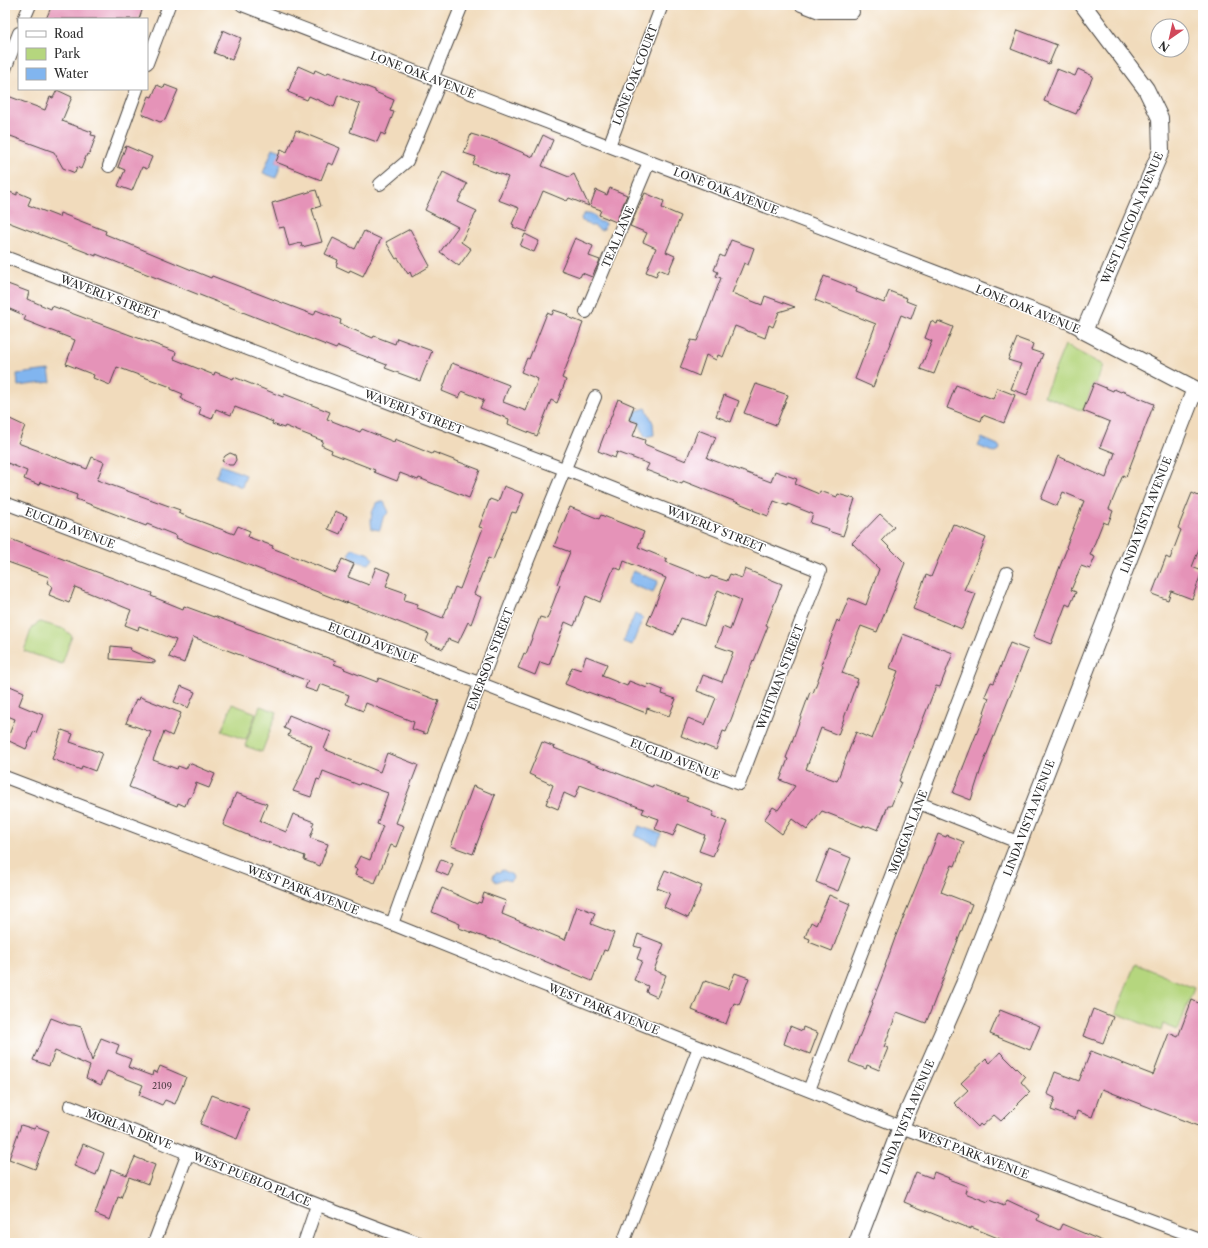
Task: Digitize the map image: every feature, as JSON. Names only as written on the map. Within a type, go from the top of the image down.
[{"type":"street","points":[[24,18],[30,5]]},
{"type":"street","points":[[148,60],[169,5]]},
{"type":"street","name":"LONE OAK AVENUE","points":[[242,5],[436,81],[1068,323],[1199,392]]},
{"type":"street","points":[[380,184],[407,161],[462,5]]},
{"type":"street","name":"LONE OAK COURT","points":[[609,146],[662,5]]},
{"type":"street","points":[[801,5],[819,12],[854,12]]},
{"type":"street","name":"WEST LINCOLN AVENUE","points":[[1083,5],[1146,89],[1160,118],[1161,151],[1084,331]]},
{"type":"street","points":[[5,69],[18,36]]},
{"type":"street","points":[[108,166],[137,90]]},
{"type":"street","name":"TEAL LANE","points":[[586,312],[650,162]]},
{"type":"street","name":"WAVERLY STREET","points":[[5,257],[564,469],[820,570]]},
{"type":"street","name":"LINDA VISTA AVENUE","points":[[857,1243],[901,1127],[964,984],[1199,392]]},
{"type":"street","name":"EMERSON STREET","points":[[392,924],[480,683],[564,469],[595,397]]},
{"type":"street","name":"EUCLID AVENUE","points":[[5,503],[480,683],[739,784]]},
{"type":"street","name":"WHITMAN STREET","points":[[739,784],[820,570]]},
{"type":"street","name":"MORGAN LANE","points":[[809,1090],[1007,573]]},
{"type":"street","name":"WEST PARK AVENUE","points":[[5,778],[392,924],[901,1127],[1203,1240]]},
{"type":"street","points":[[919,803],[1020,843]]},
{"type":"street","points":[[623,1243],[699,1047]]},
{"type":"street","name":"MORLAN DRIVE","points":[[70,1106],[188,1153]]},
{"type":"street","name":"WEST PUEBLO PLACE","points":[[154,1243],[188,1153],[257,1182],[419,1243]]},
{"type":"street","name":"WEST PUEBLO PLACE","points":[[304,1243],[317,1205]]},
{"type":"green space","points":[[1065,345],[1103,365],[1083,411],[1044,396]]},
{"type":"green space","points":[[40,622],[64,629],[72,636],[62,664],[24,651],[32,627]]},
{"type":"green space","points":[[232,704],[256,713],[246,740],[222,731]]},
{"type":"green space","points":[[260,706],[277,712],[262,752],[245,746]]},
{"type":"green space","points":[[1135,964],[1194,988],[1178,1030],[1163,1024],[1161,1031],[1116,1013]]},
{"type":"water","points":[[273,148],[281,151],[276,162],[281,164],[276,178],[263,173]]},
{"type":"water","points":[[589,213],[594,215],[598,221],[605,223],[604,229],[600,230],[582,221],[581,218],[584,214]]},
{"type":"water","points":[[49,370],[51,382],[18,386],[17,374]]},
{"type":"water","points":[[646,408],[653,423],[654,435],[645,437],[639,422],[633,420],[636,411]]},
{"type":"water","points":[[982,438],[998,445],[1000,448],[998,452],[995,453],[978,446]]},
{"type":"water","points":[[221,465],[246,475],[242,487],[216,477]]},
{"type":"water","points":[[378,502],[384,502],[389,512],[383,518],[380,530],[372,529],[371,522],[372,512]]},
{"type":"water","points":[[352,549],[370,554],[373,559],[369,564],[357,561],[350,556],[349,553]]},
{"type":"water","points":[[633,571],[658,581],[653,593],[628,583]]},
{"type":"water","points":[[635,614],[643,618],[632,645],[623,642]]},
{"type":"water","points":[[639,826],[661,834],[657,845],[635,836]]},
{"type":"water","points":[[503,870],[512,875],[513,878],[510,881],[503,879],[496,882],[493,878],[494,874]]},
{"type":"building","points":[[52,5],[144,5],[139,18],[46,18]]},
{"type":"building","points":[[223,30],[241,38],[232,60],[214,53]]},
{"type":"building","points":[[1018,30],[1057,45],[1049,64],[1011,49]]},
{"type":"building","points":[[298,66],[314,73],[315,70],[326,75],[328,72],[375,90],[375,92],[394,100],[390,111],[394,112],[385,135],[381,133],[377,142],[350,132],[360,104],[338,95],[334,107],[309,96],[307,100],[288,92]]},
{"type":"building","points":[[1057,69],[1075,76],[1078,69],[1093,76],[1076,114],[1044,101]]},
{"type":"building","points":[[157,85],[164,88],[165,85],[178,90],[165,120],[160,122],[142,114],[149,96],[152,97]]},
{"type":"building","points":[[57,90],[72,97],[62,121],[92,132],[91,135],[96,136],[89,155],[87,154],[81,169],[77,167],[75,173],[63,168],[54,152],[5,134],[5,103],[8,96],[45,110],[50,97],[53,98]]},
{"type":"building","points":[[296,130],[340,148],[333,165],[328,163],[321,180],[276,162],[281,149],[287,152]]},
{"type":"building","points":[[471,134],[491,139],[533,157],[543,135],[553,140],[542,166],[569,177],[574,174],[589,206],[569,198],[567,201],[543,191],[526,232],[513,227],[514,225],[512,224],[519,208],[498,200],[508,177],[473,164],[476,157],[464,153]]},
{"type":"building","points":[[126,146],[152,157],[147,169],[142,167],[132,191],[118,186],[125,170],[118,167]]},
{"type":"building","points":[[443,172],[467,184],[458,202],[477,211],[461,242],[471,249],[459,266],[440,252],[458,227],[425,210]]},
{"type":"building","points":[[610,188],[627,195],[616,222],[599,215],[601,210],[590,206],[596,190],[607,195]]},
{"type":"building","points":[[5,190],[17,195],[17,192],[31,198],[28,205],[59,217],[60,213],[106,231],[105,234],[211,278],[212,276],[314,315],[316,310],[341,320],[340,324],[373,338],[374,336],[395,344],[397,338],[432,351],[420,381],[385,368],[387,365],[338,346],[336,349],[96,254],[96,256],[5,221]]},
{"type":"building","points":[[316,190],[321,206],[312,209],[322,242],[302,247],[301,243],[289,246],[284,227],[279,228],[272,203]]},
{"type":"building","points":[[645,193],[664,201],[662,208],[681,216],[666,252],[675,256],[668,273],[659,269],[656,276],[646,272],[656,248],[643,242],[647,233],[630,226]]},
{"type":"building","points":[[410,229],[430,266],[412,277],[410,272],[408,274],[398,258],[396,259],[386,242]]},
{"type":"building","points":[[364,231],[381,239],[363,276],[336,266],[338,260],[325,254],[333,238],[355,249]]},
{"type":"building","points":[[525,234],[539,241],[534,252],[520,246]]},
{"type":"building","points":[[575,238],[593,246],[589,256],[600,260],[592,277],[582,273],[580,277],[561,270]]},
{"type":"building","points":[[731,240],[754,248],[748,265],[744,263],[732,293],[762,305],[765,296],[795,307],[779,312],[773,327],[769,325],[765,338],[735,326],[723,357],[718,355],[716,360],[706,355],[699,376],[680,368],[691,340],[697,341],[721,278],[716,276],[718,272],[714,270],[720,255],[724,257]]},
{"type":"building","points":[[824,276],[857,289],[856,292],[884,303],[889,291],[907,298],[906,301],[916,305],[911,319],[901,315],[873,387],[855,379],[876,324],[815,300]]},
{"type":"building","points":[[5,283],[29,292],[27,299],[51,309],[52,306],[176,352],[174,359],[214,375],[215,372],[233,379],[234,377],[283,397],[284,394],[330,412],[327,419],[360,432],[362,429],[394,442],[395,439],[432,454],[433,452],[480,470],[469,498],[419,478],[418,480],[400,473],[397,481],[374,472],[375,470],[331,453],[332,450],[321,445],[323,441],[285,426],[284,428],[272,424],[273,422],[235,407],[231,415],[216,409],[212,419],[199,414],[201,408],[184,401],[181,398],[183,394],[171,389],[171,387],[117,367],[110,385],[93,378],[94,375],[66,364],[75,340],[24,320],[26,316],[5,307]]},
{"type":"building","points":[[554,310],[569,315],[568,317],[583,323],[562,378],[566,380],[557,403],[551,400],[537,436],[508,424],[509,419],[480,408],[484,400],[462,391],[459,398],[442,391],[452,363],[509,385],[503,402],[526,411],[538,379],[521,372],[527,358],[529,359],[547,313],[552,315]]},
{"type":"building","points":[[931,321],[937,324],[938,321],[953,327],[934,374],[920,369],[932,341],[925,338]]},
{"type":"building","points":[[1017,338],[1033,344],[1031,350],[1043,354],[1027,395],[1011,389],[1021,364],[1008,360]]},
{"type":"building","points":[[1094,383],[1113,391],[1114,389],[1121,392],[1122,391],[1154,404],[1126,477],[1123,475],[1109,509],[1113,511],[1108,524],[1103,522],[1090,555],[1095,557],[1090,569],[1081,566],[1071,590],[1076,592],[1070,606],[1066,604],[1051,644],[1033,637],[1084,501],[1063,492],[1057,506],[1041,499],[1058,456],[1106,478],[1115,453],[1100,447],[1110,422],[1083,411]]},
{"type":"building","points":[[756,384],[788,395],[776,425],[744,413]]},
{"type":"building","points":[[956,385],[993,399],[997,388],[1015,395],[1004,423],[983,415],[981,421],[947,408]]},
{"type":"building","points":[[724,395],[739,401],[731,422],[716,416]]},
{"type":"building","points":[[618,399],[634,406],[629,420],[638,423],[633,436],[645,440],[644,444],[686,461],[698,430],[716,437],[707,458],[771,482],[775,471],[797,479],[795,484],[819,494],[820,491],[837,497],[838,494],[855,499],[843,536],[828,531],[829,529],[810,523],[813,514],[788,504],[788,506],[774,501],[768,516],[683,481],[682,484],[646,470],[649,464],[617,452],[615,458],[598,451]]},
{"type":"building","points":[[10,419],[25,426],[18,443],[87,469],[92,457],[104,462],[97,480],[180,510],[178,513],[234,534],[238,526],[250,531],[248,537],[336,573],[342,559],[354,564],[348,577],[369,585],[376,567],[391,573],[386,586],[406,593],[404,600],[418,604],[417,608],[443,618],[455,587],[460,589],[483,528],[479,527],[490,499],[498,502],[504,486],[524,494],[516,513],[512,512],[493,560],[488,558],[474,594],[481,597],[471,624],[468,622],[458,643],[448,639],[443,649],[426,642],[429,634],[176,538],[177,536],[147,524],[146,526],[76,499],[77,495],[40,482],[39,485],[24,479],[27,471],[5,462],[5,432]]},
{"type":"building","points":[[230,453],[235,455],[236,460],[233,465],[229,465],[222,461],[225,456]]},
{"type":"building","points":[[1192,493],[1203,498],[1203,539],[1192,567],[1202,571],[1192,599],[1171,591],[1168,600],[1152,594],[1166,557],[1170,559],[1181,530],[1178,528]]},
{"type":"building","points":[[570,507],[599,519],[601,515],[644,532],[638,547],[667,559],[666,562],[709,579],[711,576],[727,581],[730,574],[742,578],[745,569],[782,584],[766,625],[768,626],[754,661],[753,660],[732,717],[726,732],[723,731],[716,750],[681,736],[688,718],[705,725],[716,698],[697,691],[703,675],[722,682],[733,652],[716,646],[723,627],[730,630],[741,600],[718,590],[704,626],[681,618],[674,635],[647,624],[666,578],[624,561],[621,570],[614,567],[600,602],[586,596],[574,626],[565,622],[549,665],[540,662],[535,675],[518,668],[524,653],[526,654],[540,617],[547,619],[560,585],[557,584],[570,552],[554,546]]},
{"type":"building","points":[[335,511],[347,516],[340,534],[328,529]]},
{"type":"building","points":[[880,514],[894,527],[882,540],[905,563],[877,632],[861,626],[848,657],[842,673],[858,679],[838,735],[821,728],[806,769],[837,781],[856,732],[872,739],[898,671],[890,668],[903,634],[953,653],[940,687],[936,686],[899,781],[901,782],[891,806],[888,806],[878,830],[863,825],[863,827],[822,811],[807,830],[792,819],[782,834],[764,820],[773,807],[778,810],[795,786],[780,780],[788,759],[786,758],[810,692],[813,693],[823,666],[821,665],[837,620],[839,622],[849,598],[866,605],[879,569],[852,543]]},
{"type":"building","points":[[953,524],[986,538],[964,590],[976,594],[962,629],[913,609],[926,575],[931,577]]},
{"type":"building","points":[[5,537],[152,593],[151,596],[183,609],[184,606],[214,616],[336,661],[334,664],[377,682],[379,678],[439,701],[426,734],[412,729],[414,722],[366,703],[363,711],[346,704],[349,695],[320,684],[317,692],[305,688],[308,681],[193,637],[184,663],[169,657],[176,640],[139,626],[138,630],[125,625],[131,610],[75,587],[69,603],[49,595],[52,586],[47,583],[49,577],[5,561]]},
{"type":"building","points":[[1010,643],[1028,650],[981,769],[971,800],[953,793],[985,712],[989,698],[985,696],[991,682],[994,683]]},
{"type":"building","points":[[111,646],[131,648],[130,650],[155,661],[155,663],[110,659]]},
{"type":"building","points":[[586,656],[607,664],[602,676],[627,686],[629,681],[647,688],[648,684],[663,690],[662,694],[676,699],[669,716],[647,708],[646,713],[565,684],[572,667],[581,670]]},
{"type":"building","points":[[10,686],[24,692],[19,705],[43,715],[36,733],[34,731],[26,749],[7,740],[15,719],[5,715],[5,698]]},
{"type":"building","points":[[181,686],[195,692],[188,708],[174,702]]},
{"type":"building","points":[[140,697],[181,713],[172,736],[164,732],[153,760],[177,769],[178,766],[186,769],[189,763],[215,774],[209,788],[196,783],[191,797],[188,798],[185,806],[178,803],[177,806],[129,787],[151,732],[126,723],[136,699],[139,700]]},
{"type":"building","points":[[289,715],[331,732],[324,749],[380,772],[387,753],[418,765],[396,823],[404,826],[396,847],[391,845],[375,883],[355,875],[357,869],[354,868],[360,856],[370,860],[383,826],[377,824],[388,793],[360,783],[359,785],[323,771],[320,780],[317,779],[311,797],[293,791],[312,746],[288,736],[290,731],[284,728]]},
{"type":"building","points":[[62,730],[73,734],[70,742],[102,753],[95,771],[82,766],[81,770],[52,759]]},
{"type":"building","points":[[542,742],[652,787],[653,785],[688,798],[686,801],[714,812],[712,816],[727,822],[713,856],[699,851],[705,835],[678,824],[673,836],[655,829],[659,819],[642,813],[644,809],[580,785],[575,798],[564,793],[558,809],[546,804],[553,785],[529,774]]},
{"type":"building","points":[[473,786],[495,795],[473,854],[451,846]]},
{"type":"building","points":[[236,793],[267,804],[260,821],[286,832],[293,814],[314,822],[312,826],[314,827],[310,838],[328,844],[320,866],[304,860],[305,856],[223,825]]},
{"type":"building","points":[[938,834],[946,837],[947,835],[964,842],[955,866],[952,865],[941,892],[972,904],[926,1023],[897,1012],[884,1047],[888,1048],[879,1070],[867,1065],[866,1069],[849,1062],[873,1003],[872,1002],[895,938]]},
{"type":"building","points":[[829,849],[851,858],[838,891],[816,882]]},
{"type":"building","points":[[441,859],[453,864],[448,876],[436,871]]},
{"type":"building","points":[[665,870],[702,886],[688,918],[664,907],[670,893],[657,888]]},
{"type":"building","points":[[442,888],[477,904],[478,902],[481,903],[484,893],[506,901],[502,914],[565,940],[577,906],[595,913],[591,924],[614,933],[607,951],[604,950],[592,981],[492,939],[459,928],[460,924],[432,912]]},
{"type":"building","points":[[829,895],[850,904],[832,951],[809,942],[810,939],[805,937],[811,922],[816,925]]},
{"type":"building","points":[[638,934],[664,944],[654,970],[666,975],[657,997],[646,992],[648,986],[634,980],[642,961],[637,959],[641,948],[634,946]]},
{"type":"building","points":[[735,973],[749,978],[739,1005],[734,1003],[726,1024],[692,1010],[703,982],[706,981],[728,989]]},
{"type":"building","points":[[1192,1000],[1203,1005],[1203,1128],[1102,1089],[1092,1117],[1077,1111],[1075,1119],[1051,1110],[1055,1098],[1047,1094],[1055,1072],[1079,1081],[1091,1051],[1153,1075],[1169,1033],[1178,1037]]},
{"type":"building","points":[[1093,1009],[1113,1017],[1103,1043],[1083,1036]]},
{"type":"building","points":[[1000,1010],[1040,1026],[1030,1050],[990,1034]]},
{"type":"building","points":[[51,1018],[69,1025],[81,1027],[92,1061],[101,1038],[119,1045],[116,1053],[131,1059],[128,1067],[152,1076],[153,1071],[157,1073],[160,1066],[186,1077],[175,1104],[165,1100],[162,1105],[139,1095],[143,1085],[107,1071],[101,1085],[86,1078],[90,1066],[55,1051],[49,1066],[33,1060]]},
{"type":"building","points":[[790,1026],[802,1031],[803,1027],[818,1033],[810,1054],[784,1044]]},
{"type":"building","points":[[1000,1052],[1025,1077],[1021,1082],[1030,1092],[1001,1121],[994,1115],[982,1126],[980,1124],[978,1127],[954,1103],[968,1090],[961,1083],[986,1059],[990,1063]]},
{"type":"building","points":[[212,1095],[249,1109],[237,1139],[200,1124]]},
{"type":"building","points":[[21,1125],[34,1129],[36,1126],[49,1131],[35,1169],[9,1159]]},
{"type":"building","points":[[83,1144],[104,1153],[96,1175],[74,1166]]},
{"type":"building","points":[[135,1157],[155,1165],[148,1184],[129,1177],[121,1198],[118,1197],[110,1220],[95,1214],[111,1169],[127,1175]]},
{"type":"building","points":[[916,1172],[932,1178],[934,1172],[967,1186],[965,1193],[988,1202],[989,1200],[1004,1206],[1007,1200],[1039,1215],[1037,1220],[1059,1230],[1062,1224],[1107,1243],[1010,1243],[971,1227],[971,1229],[904,1202]]}]
